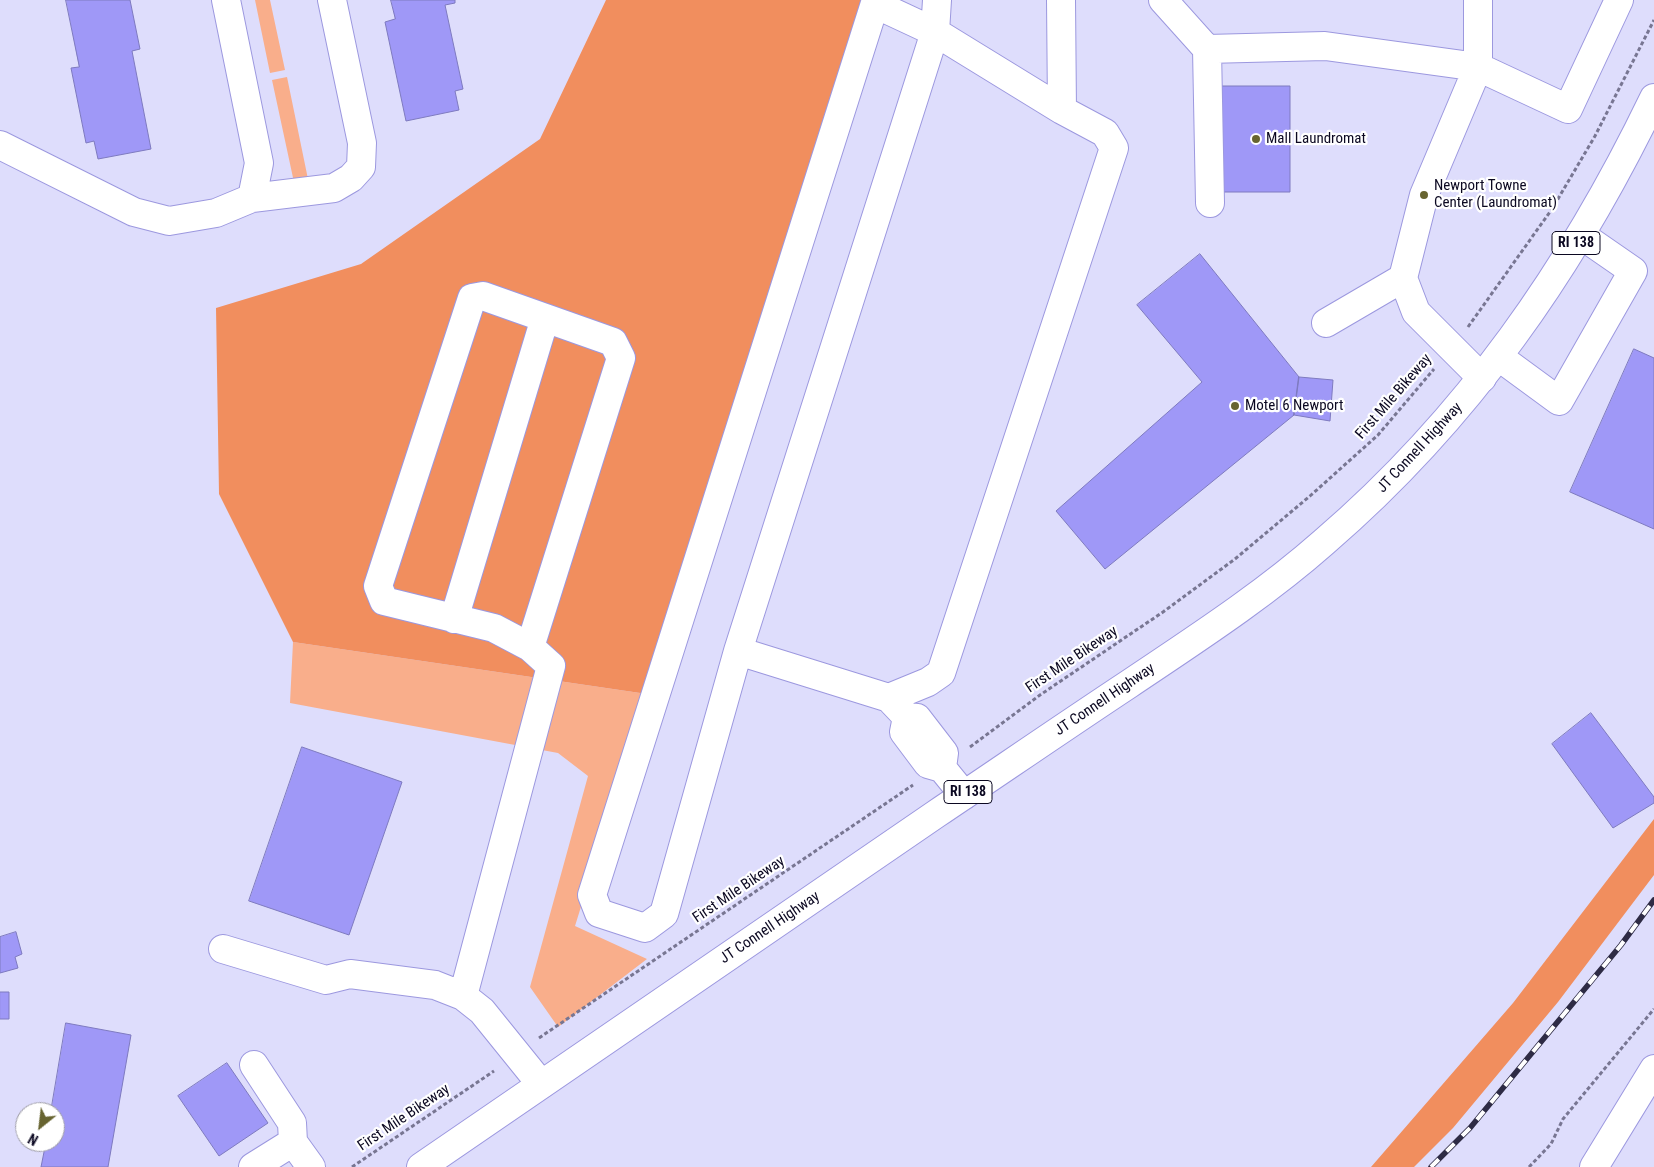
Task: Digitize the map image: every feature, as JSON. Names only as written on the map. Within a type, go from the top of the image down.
[{"type":"main road","points":[[226,0],[259,164],[252,198]]},
{"type":"main road","points":[[0,145],[134,212],[168,221],[216,213],[252,198],[334,188],[351,178],[361,167],[362,143],[332,0]]},
{"type":"main road","points":[[898,708],[941,673],[1114,148],[1105,133],[1062,110],[935,32],[876,2],[592,895],[599,913],[646,928],[664,914],[738,651],[935,32],[937,0]]},
{"type":"main road","points":[[1062,0],[1062,110]]},
{"type":"main road","points":[[1163,0],[1207,49],[1210,203]]},
{"type":"main road","points":[[1478,0],[1478,67],[1424,195],[1403,278],[1416,312],[1482,378]]},
{"type":"main road","points":[[1207,49],[1325,46],[1478,67],[1568,109],[1619,0]]},
{"type":"main road","name":"JT Connell Highway","points":[[420,1167],[1221,622],[1277,581],[1322,544],[1365,506],[1404,467],[1499,357],[1549,286],[1581,235],[1632,143],[1654,98]]},
{"type":"main road","points":[[1499,357],[1559,401],[1633,271],[1581,235]]},
{"type":"main road","points":[[1326,324],[1403,278]]},
{"type":"main road","points":[[463,996],[551,666],[530,647],[494,628],[384,601],[378,586],[472,298],[483,296],[613,342],[621,358],[530,647]]},
{"type":"main road","points":[[454,618],[545,318]]},
{"type":"main road","points":[[738,651],[898,708],[917,718],[944,754],[941,767],[964,796]]},
{"type":"main road","points":[[223,949],[326,980],[350,974],[435,985],[463,996],[482,1011],[541,1084]]},
{"type":"main road","points":[[254,1066],[292,1123],[292,1142],[311,1167]]},
{"type":"main road","points":[[1594,1167],[1645,1090],[1654,1069]]},
{"type":"main road","points":[[253,1167],[292,1142]]},
{"type":"path","name":"First Mile Bikeway","points":[[352,1167],[966,750],[1040,695],[1163,612],[1235,559],[1310,496],[1378,435],[1476,316],[1552,209],[1595,136],[1654,20]]},
{"type":"path","points":[[1529,1167],[1551,1144],[1563,1119],[1654,1009]]},
{"type":"shaded area","points":[[255,0],[270,0],[285,70],[270,73]]},
{"type":"shaded area","points":[[606,0],[869,0],[647,694],[293,642],[219,494],[216,308],[361,264],[540,139]]},
{"type":"shaded area","points":[[287,77],[309,184],[295,187],[272,80]]},
{"type":"shaded area","points":[[293,642],[647,694],[575,926],[647,959],[558,1027],[530,987],[588,776],[558,753],[290,703]]},
{"type":"shaded area","points":[[1654,819],[1654,875],[1558,1002],[1453,1128],[1414,1167],[1371,1167],[1513,1003]]},
{"type":"building","points":[[66,0],[130,0],[140,49],[132,51],[151,149],[98,159],[94,141],[86,143],[71,68],[79,67]]},
{"type":"building","points":[[391,0],[455,0],[455,3],[445,5],[463,89],[455,91],[459,110],[406,121],[385,22],[395,19]]},
{"type":"building","name":"Mall Laundromat","points":[[1222,86],[1290,86],[1290,192],[1222,192]]},
{"type":"building","name":"Motel 6 Newport","points":[[1200,254],[1299,377],[1294,415],[1105,569],[1056,511],[1202,382],[1137,305]]},
{"type":"building","points":[[1634,349],[1654,358],[1654,529],[1570,492]]},
{"type":"building","points":[[1299,377],[1333,380],[1330,421],[1294,415]]},
{"type":"building","points":[[1591,713],[1654,797],[1654,803],[1613,828],[1552,744]]},
{"type":"building","points":[[302,747],[402,782],[349,935],[249,901]]},
{"type":"building","points":[[16,932],[22,954],[15,957],[18,968],[0,973],[0,937]]},
{"type":"building","points":[[0,992],[9,992],[9,1019],[0,1019]]},
{"type":"building","points":[[66,1023],[131,1035],[108,1167],[41,1167],[44,1152],[65,1152],[65,1102],[53,1102]]},
{"type":"building","points":[[227,1063],[268,1123],[219,1156],[178,1096]]},
{"type":"railway","points":[[1431,1167],[1470,1128],[1621,945],[1654,900]]},
{"type":"place","name":"Mall Laundromat","points":[[1256,139]]},
{"type":"place","name":"Newport Towne Center (Laundromat)","points":[[1424,195]]},
{"type":"place","name":"Motel 6 Newport","points":[[1235,406]]}]
